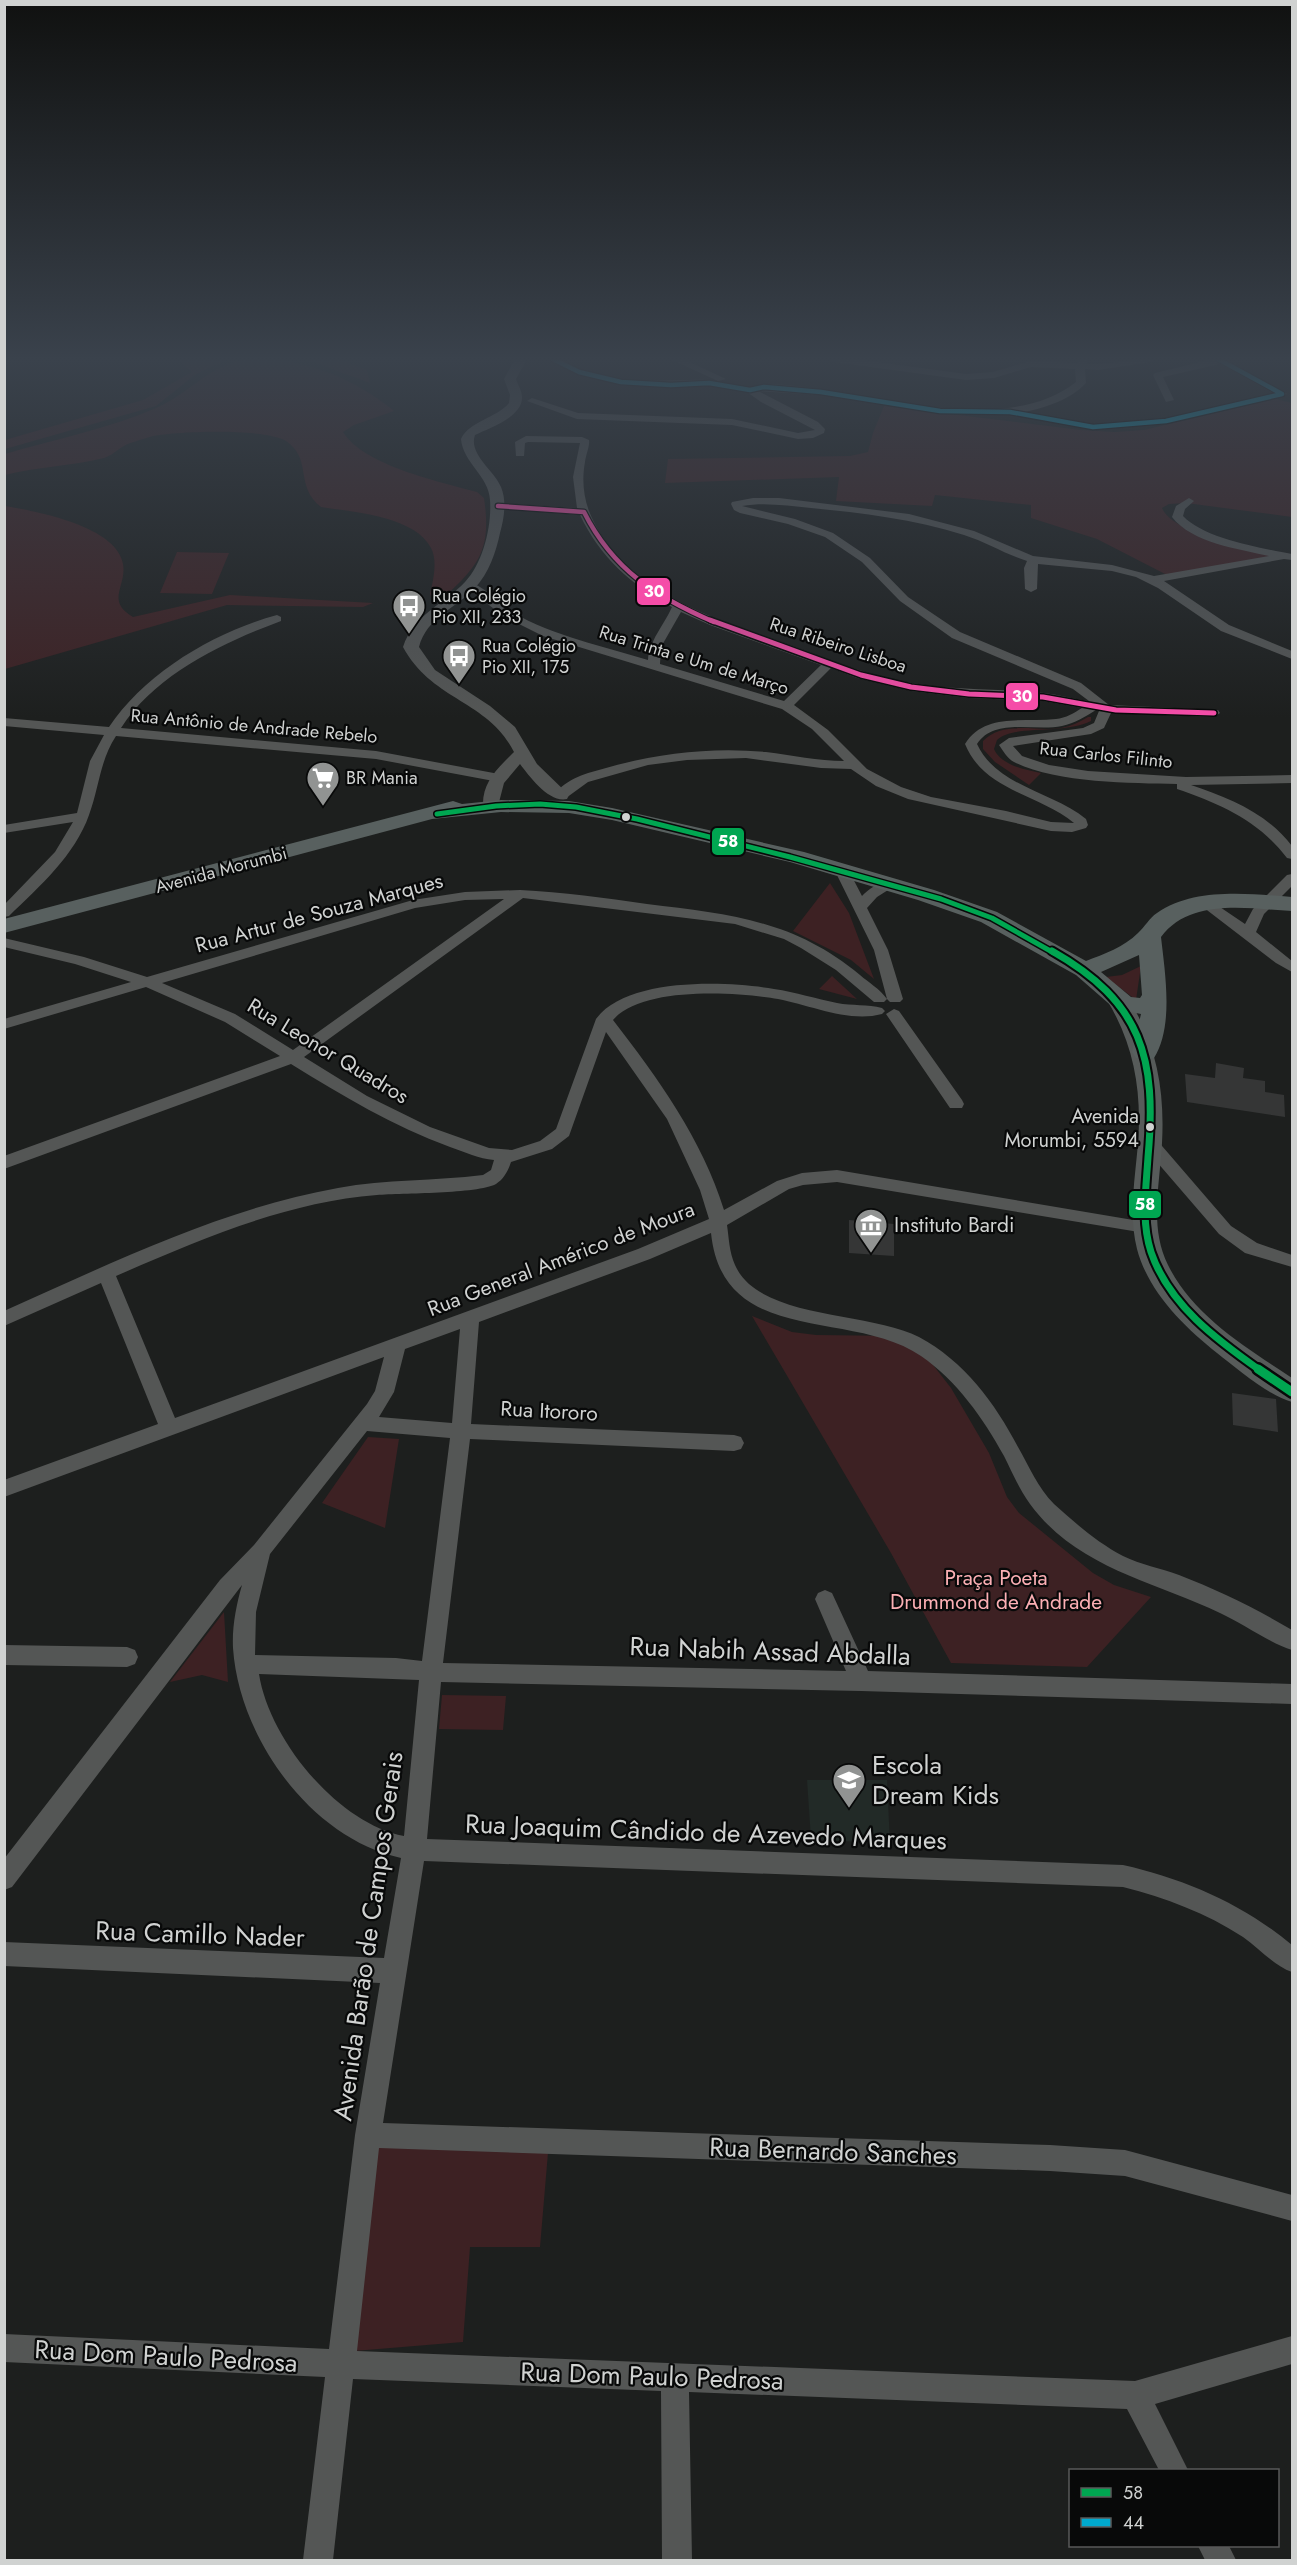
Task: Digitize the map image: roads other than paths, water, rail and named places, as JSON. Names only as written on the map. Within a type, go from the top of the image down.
[{"type":"main road","points":[[494,803],[547,801],[561,795]]},
{"type":"main road","name":"Avenida Morumbi","points":[[561,795],[612,814]]},
{"type":"main road","name":"Avenida Morumbi","points":[[8,922],[437,813],[494,803],[550,805],[612,814],[796,857],[989,917],[1084,970],[1118,1000],[1133,1023],[1145,1052],[1149,1076],[1150,1143],[1145,1190],[1145,1227],[1155,1264],[1172,1293],[1190,1314],[1213,1335],[1293,1392]]},
{"type":"main road","points":[[1145,1052],[1152,1031],[1155,997],[1150,948],[1156,926],[1178,910],[1206,904],[1269,902],[1293,904]]},
{"type":"main road","points":[[1084,970],[1128,951],[1142,954],[1150,948]]},
{"type":"main road","points":[[1118,1000],[1132,1006],[1141,1006],[1148,1004],[1155,997]]},
{"type":"street","points":[[490,479],[498,506],[491,543],[481,567],[470,585],[418,629],[411,647],[422,667],[434,678],[509,730],[538,776],[561,795]]},
{"type":"street","name":"Rua Ribeiro Lisboa","points":[[578,479],[578,489],[584,512],[606,548],[626,573],[646,588],[714,622],[828,664],[877,680],[947,692],[1043,697],[1106,709],[1214,713]]},
{"type":"street","points":[[1106,709],[1077,686],[956,635],[904,599],[866,560],[829,535],[790,521],[744,511],[736,504],[756,501],[794,503],[920,519],[975,534],[1009,551],[1034,559],[1102,567],[1152,580],[1224,627],[1293,655]]},
{"type":"street","points":[[1189,501],[1180,508],[1177,517],[1188,528],[1213,538],[1291,557]]},
{"type":"street","points":[[498,506],[584,512]]},
{"type":"street","points":[[1152,580],[1291,557]]},
{"type":"street","points":[[1031,589],[1030,568],[1034,559]]},
{"type":"street","name":"Rua Trinta e Um de Março","points":[[470,585],[507,614],[526,624],[654,667],[786,706],[798,712],[822,731],[854,765],[877,781],[912,796],[1042,824],[1075,828],[1082,825],[1081,822],[1011,783],[985,765],[974,754],[971,744],[979,733],[992,727],[1059,723],[1075,718],[1092,707]]},
{"type":"street","points":[[654,667],[655,647],[669,626],[678,606]]},
{"type":"street","points":[[8,922],[67,844],[82,816],[100,752],[112,731],[136,703],[180,666],[238,632],[277,619]]},
{"type":"street","points":[[786,706],[828,664]]},
{"type":"street","name":"Rua Carlos Filinto","points":[[1106,709],[1103,719],[1095,728],[1077,734],[1014,740],[1005,745],[1008,755],[1019,761],[1047,769],[1166,781],[1293,779]]},
{"type":"street","name":"Rua Antônio de Andrade Rebelo","points":[[4,722],[376,754],[511,780]]},
{"type":"street","points":[[511,780],[522,752]]},
{"type":"street","points":[[561,795],[581,780],[625,766],[670,758],[730,754],[854,765]]},
{"type":"street","points":[[494,803],[493,784],[511,780],[561,795]]},
{"type":"street","points":[[1166,781],[1213,797],[1249,814],[1277,835],[1293,855]]},
{"type":"street","points":[[4,829],[82,816]]},
{"type":"street","points":[[843,871],[881,950],[886,1006],[843,1010],[767,992],[712,989],[672,992],[625,1002],[604,1019],[662,1097],[692,1152],[715,1210],[721,1252],[728,1268],[748,1294],[763,1303],[798,1315],[872,1327],[903,1337],[929,1352],[956,1374],[986,1409],[1034,1496],[1050,1513],[1101,1553],[1128,1568],[1203,1594],[1293,1641]]},
{"type":"street","points":[[1248,933],[1254,917],[1293,878]]},
{"type":"street","points":[[860,906],[872,894],[889,885]]},
{"type":"street","points":[[4,1163],[294,1058],[520,894]]},
{"type":"street","name":"Rua Artur de Souza Marques","points":[[4,1024],[413,904],[465,896],[520,894],[553,896],[743,922],[789,936],[841,967],[886,1006],[956,1104]]},
{"type":"street","points":[[1206,904],[1221,912],[1293,968]]},
{"type":"street","name":"Rua Leonor Quadros","points":[[8,922],[28,948],[79,960],[147,982],[230,1018],[362,1100],[424,1131],[487,1154],[512,1156],[546,1144],[563,1132],[604,1019]]},
{"type":"street","points":[[1150,1143],[1225,1230],[1251,1248],[1293,1261]]},
{"type":"street","points":[[4,1319],[204,1232],[269,1210],[310,1200],[400,1185],[487,1181],[496,1176],[501,1169],[504,1155]]},
{"type":"street","name":"Rua General Américo de Moura","points":[[4,1489],[644,1254],[716,1223],[783,1185],[802,1179],[837,1176],[1145,1227]]},
{"type":"street","points":[[106,1274],[170,1429]]},
{"type":"street","name":"Avenida Barão de Campos Gerais","points":[[318,2560],[368,2135],[414,1848],[431,1672],[461,1431],[470,1319]]},
{"type":"street","name":"Rua Joaquim Cândido de Azevedo Marques","points":[[4,1879],[227,1586],[261,1551],[374,1409],[384,1392],[397,1345]]},
{"type":"street","name":"Rua Itororo","points":[[361,1423],[461,1431],[734,1443]]},
{"type":"street","name":"Rua Joaquim Cândido de Azevedo Marques","points":[[261,1551],[245,1611],[244,1649],[258,1714],[271,1741],[290,1767],[325,1804],[357,1827],[383,1841],[414,1848],[597,1859],[1093,1873],[1123,1876],[1151,1882],[1207,1903],[1258,1933],[1293,1960]]},
{"type":"street","points":[[825,1599],[861,1681]]},
{"type":"street","points":[[210,1609],[230,1605],[245,1611]]},
{"type":"street","points":[[4,1655],[127,1657]]},
{"type":"street","name":"Rua Nabih Assad Abdalla","points":[[246,1664],[396,1668],[431,1672],[861,1681],[1293,1694]]},
{"type":"street","name":"Rua Camillo Nader","points":[[4,1954],[393,1971]]},
{"type":"street","name":"Rua Bernardo Sanches","points":[[368,2135],[1125,2163],[1293,2208]]},
{"type":"street","name":"Rua Dom Paulo Pedrosa","points":[[4,2349],[1135,2395],[1293,2350]]},
{"type":"street","points":[[675,2378],[677,2560]]},
{"type":"street","points":[[1135,2395],[1173,2469]]},
{"type":"place","name":"Rua Colégio Pio XII, 233","points":[[409,635]]},
{"type":"place","name":"Rua Colégio Pio XII, 175","points":[[459,685]]},
{"type":"place","name":"BR Mania","points":[[323,807]]},
{"type":"place","name":"Avenida Morumbi, 5594","points":[[1150,1127]]},
{"type":"place","name":"Instituto Bardi","points":[[871,1254]]},
{"type":"place","name":"Escola Dream Kids","points":[[849,1809]]},
{"type":"park label","name":"Praça Poeta Drummond de Andrade","points":[[996,1590]]}]
